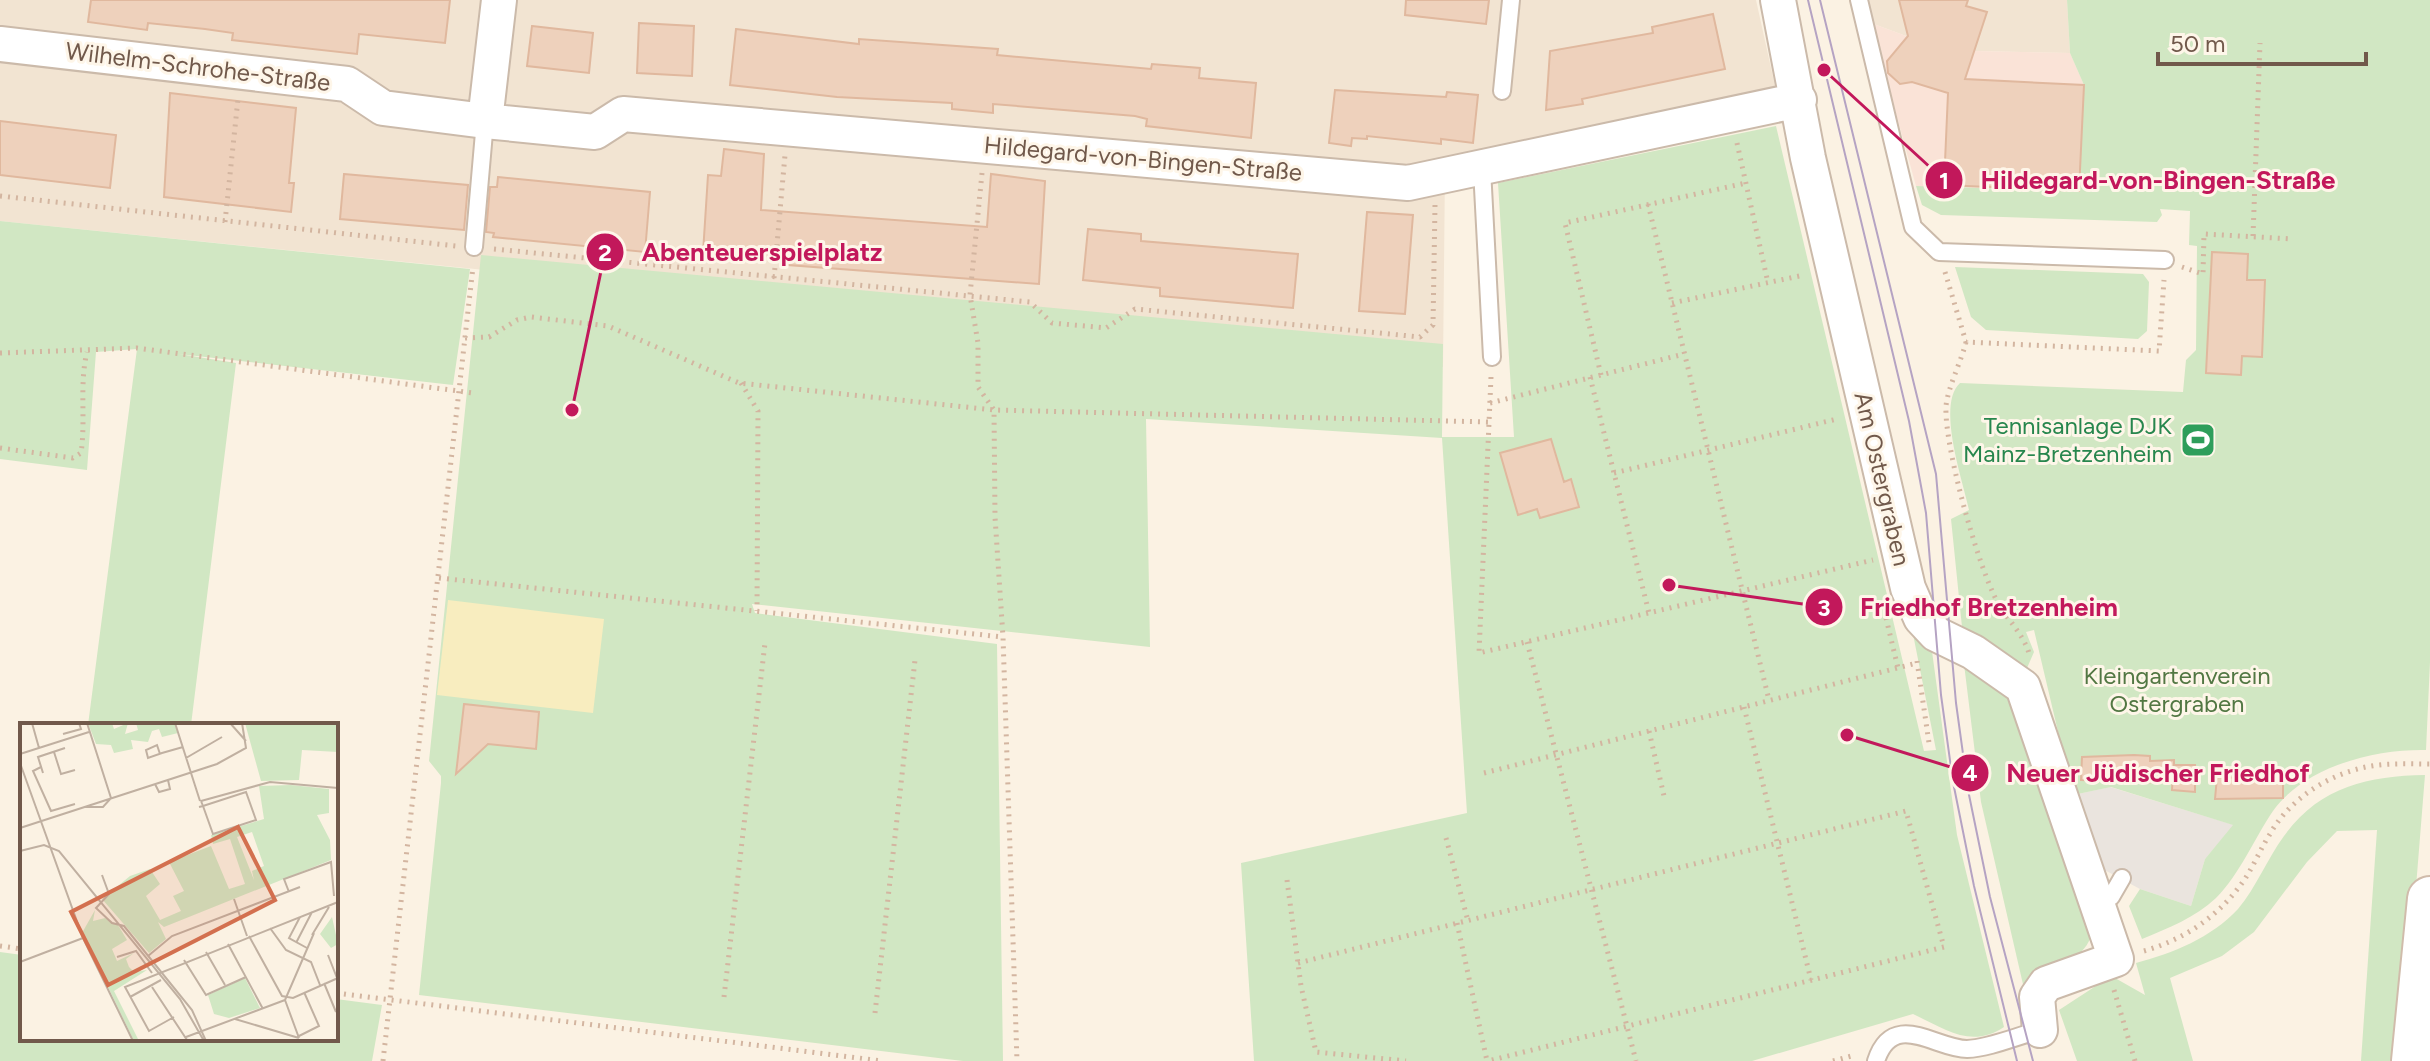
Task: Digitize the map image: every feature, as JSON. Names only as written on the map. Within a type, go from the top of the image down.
[{"type":"main road","points":[[2414,1061],[2430,899]]},
{"type":"street","points":[[485,121],[499,0]]},
{"type":"street","name":"Am Ostergraben","points":[[1778,0],[1808,158],[1908,588],[1921,618],[1936,634],[1995,665],[2023,687],[2097,901],[2111,961]]},
{"type":"street","name":"Wilhelm-Schrohe-Straße","points":[[0,44],[347,84],[383,108],[485,121]]},
{"type":"street","name":"Hildegard-von-Bingen-Straße","points":[[485,121],[595,132],[623,114],[1408,183],[1799,100]]},
{"type":"street","points":[[2040,1030],[2036,1005],[2040,990],[2054,979],[2111,961]]},
{"type":"lane","points":[[1502,91],[1511,0]]},
{"type":"lane","points":[[1859,0],[1913,227],[1939,252],[2165,260]]},
{"type":"lane","points":[[474,247],[485,121]]},
{"type":"lane","points":[[1482,169],[1492,357]]},
{"type":"lane","points":[[2097,901],[2111,897],[2122,878]]},
{"type":"lane","points":[[1876,1061],[1890,1040],[1915,1033],[1963,1049],[2040,1030]]},
{"type":"path","points":[[2253,236],[2260,43]]},
{"type":"path","points":[[225,222],[241,72]]},
{"type":"path","points":[[1731,115],[1768,283]]},
{"type":"path","points":[[774,278],[787,130]]},
{"type":"path","points":[[985,144],[970,295],[978,343],[978,387],[994,410],[995,517],[1003,637],[1017,1061]]},
{"type":"path","points":[[0,196],[225,222],[1030,302],[1052,323],[1106,328],[1135,309],[1420,337],[1433,325],[1435,179]]},
{"type":"path","points":[[1601,375],[1565,223],[1746,183]]},
{"type":"path","points":[[1648,204],[1769,700]]},
{"type":"path","points":[[1966,342],[2159,351],[2165,260],[2203,274],[2204,234],[2293,239]]},
{"type":"path","points":[[383,1061],[474,247]]},
{"type":"path","points":[[1939,252],[1966,342],[1959,373],[1949,393],[1947,420],[1966,514],[1994,597],[2011,620],[2030,657]]},
{"type":"path","points":[[1672,303],[1808,274]]},
{"type":"path","points":[[465,338],[489,337],[517,320],[531,317],[608,326],[741,383],[994,410],[1489,422]]},
{"type":"path","points":[[0,353],[137,348],[473,393]]},
{"type":"path","points":[[0,448],[73,458],[81,453],[86,419],[82,381],[87,352]]},
{"type":"path","points":[[1490,403],[1684,354]]},
{"type":"path","points":[[1492,357],[1479,653],[1881,558]]},
{"type":"path","points":[[1590,377],[1649,613]]},
{"type":"path","points":[[741,383],[758,411],[757,611]]},
{"type":"path","points":[[1614,473],[1837,419]]},
{"type":"path","points":[[439,578],[1003,637]]},
{"type":"path","points":[[1527,642],[1636,1061]]},
{"type":"path","points":[[724,997],[765,643]]},
{"type":"path","points":[[1914,650],[1929,743]]},
{"type":"path","points":[[875,1013],[915,660]]},
{"type":"path","points":[[1484,773],[1917,663]]},
{"type":"path","points":[[1744,707],[1811,980]]},
{"type":"path","points":[[1649,731],[1664,796]]},
{"type":"path","points":[[2135,1061],[2111,961],[2162,946],[2203,923],[2241,886],[2270,833],[2304,795],[2340,775],[2373,765],[2430,764]]},
{"type":"path","points":[[1298,963],[1457,923],[1776,844],[1906,811],[1944,947],[1487,1061],[1457,923]]},
{"type":"path","points":[[1446,838],[1468,921]]},
{"type":"path","points":[[1287,880],[1298,963],[1316,1052],[1406,1061]]},
{"type":"path","points":[[0,946],[20,949]]},
{"type":"path","points":[[338,993],[883,1061]]},
{"type":"shaded area","points":[[0,0],[1756,0],[1777,95],[1445,167],[1443,367],[0,221]]},
{"type":"shaded area","points":[[1867,0],[2067,0],[2070,53],[1975,51],[1971,60],[1871,23]]},
{"type":"shaded area","points":[[1871,23],[1971,60],[1974,51],[2070,53],[2084,85],[2079,191],[1916,186]]},
{"type":"shaded area","points":[[2110,787],[2234,825],[2205,859],[2191,906],[2140,889],[2099,867],[2073,795]]},
{"type":"green space","name":"Kleingartenverein Ostergraben","points":[[2067,0],[2430,0],[2430,662],[2426,750],[2364,757],[2342,763],[2303,782],[2273,811],[2240,867],[2216,898],[2190,917],[2142,939],[2129,906],[2140,889],[2191,906],[2205,859],[2233,825],[2111,787],[2073,795],[2034,630],[2026,632],[2034,652],[2027,668],[1962,627],[1951,519],[1969,510],[1953,444],[1950,408],[1953,394],[1960,383],[2183,392],[2186,360],[2196,350],[2197,246],[2189,245],[2190,211],[2160,209],[2162,215],[2157,222],[1941,215],[1922,205],[1916,186],[2079,191],[2084,85],[2070,53]]},
{"type":"green space","points":[[1776,126],[1924,751],[1936,750],[1912,629],[1931,644],[1957,835],[2004,1027],[1992,1033],[1969,1037],[1947,1031],[1913,1014],[1752,1061],[1254,1061],[1241,863],[1467,813],[1442,438],[1146,419],[1150,647],[752,604],[755,613],[997,644],[1003,1061],[963,1061],[419,995],[441,783],[441,776],[429,761],[481,255],[1443,344],[1442,437],[1514,437],[1498,183]]},
{"type":"green space","points":[[0,221],[470,269],[453,385],[179,354],[236,363],[191,723],[88,723],[137,349],[96,352],[87,470],[0,459]]},
{"type":"green space","points":[[1955,267],[2143,274],[2149,282],[2147,331],[2138,339],[1986,330],[1971,317]]},
{"type":"green space","points":[[1964,664],[2011,693],[2091,936],[2087,945],[2074,957],[2030,975],[2026,980],[2025,993],[1981,802]]},
{"type":"green space","points":[[2425,775],[2402,1061],[2361,1061],[2377,830],[2337,831],[2307,862],[2254,932],[2222,956],[2170,978],[2193,1061],[2077,1061],[2059,1010],[2105,980],[2115,978],[2145,995],[2136,963],[2191,943],[2227,919],[2245,900],[2284,836],[2298,819],[2329,795],[2384,778]]},
{"type":"green space","points":[[0,952],[20,955],[20,1041],[338,1041],[338,999],[382,1005],[372,1061],[0,1061]]},
{"type":"sand","points":[[448,600],[604,619],[593,713],[437,695]]},
{"type":"building","points":[[91,0],[450,0],[445,43],[359,34],[357,54],[232,40],[233,33],[205,29],[148,23],[147,30],[88,22]]},
{"type":"building","points":[[1406,0],[1489,0],[1486,24],[1405,15]]},
{"type":"building","points":[[1899,0],[1968,0],[1966,6],[1987,12],[1965,79],[2084,85],[2079,191],[1944,185],[1948,93],[1912,82],[1900,84],[1888,73],[1887,61],[1908,36]]},
{"type":"building","points":[[1713,14],[1725,69],[1582,99],[1583,104],[1546,110],[1550,51],[1653,33],[1652,27]]},
{"type":"building","points":[[639,23],[694,26],[692,76],[637,73]]},
{"type":"building","points":[[532,26],[593,33],[589,73],[527,66]]},
{"type":"building","points":[[736,29],[859,44],[859,39],[998,49],[997,55],[1151,69],[1152,64],[1200,68],[1199,78],[1256,83],[1251,138],[1146,126],[1147,119],[1135,116],[993,104],[993,113],[952,109],[952,103],[837,97],[730,85]]},
{"type":"building","points":[[1335,90],[1446,97],[1447,92],[1478,95],[1473,143],[1441,139],[1441,144],[1367,136],[1367,139],[1352,138],[1351,146],[1329,143]]},
{"type":"building","points":[[170,93],[296,108],[289,183],[294,183],[291,212],[164,197]]},
{"type":"building","points":[[0,121],[116,135],[110,188],[0,175]]},
{"type":"building","points":[[724,149],[764,154],[761,210],[987,227],[991,174],[1045,181],[1039,284],[788,265],[789,259],[703,253],[708,175],[721,176]]},
{"type":"building","points":[[344,174],[468,185],[464,230],[340,219]]},
{"type":"building","points":[[498,177],[650,192],[645,252],[493,237],[494,233],[486,232],[490,187],[497,187]]},
{"type":"building","points":[[1367,212],[1413,215],[1405,314],[1359,311]]},
{"type":"building","points":[[1088,229],[1141,234],[1141,241],[1298,254],[1293,308],[1160,296],[1160,288],[1083,280]]},
{"type":"building","points":[[2212,252],[2248,254],[2247,280],[2265,280],[2262,357],[2242,356],[2241,375],[2206,373]]},
{"type":"building","points":[[1551,439],[1564,482],[1571,479],[1579,507],[1540,518],[1537,509],[1518,515],[1500,453]]},
{"type":"building","points":[[464,704],[539,712],[536,749],[488,744],[456,774]]},
{"type":"building","points":[[2150,756],[2150,761],[2174,760],[2174,765],[2195,765],[2195,792],[2172,790],[2173,771],[2171,783],[2081,780],[2082,757]]},
{"type":"building","points":[[2217,777],[2283,780],[2283,798],[2215,799]]},
{"type":"tram line","points":[[1808,0],[1909,421],[1926,513],[1941,695],[1953,782],[1974,886],[2017,1061]]},
{"type":"tram line","points":[[1820,0],[1936,474],[1956,703],[1968,790],[1990,897],[2033,1061]]},
{"type":"place","name":"Hildegard-von-Bingen-Straße","points":[[1824,70]]},
{"type":"place","name":"Abenteuerspielplatz","points":[[572,410]]},
{"type":"place","name":"Tennisanlage DJK Mainz-Bretzenheim","points":[[2198,440]]},
{"type":"place","name":"Friedhof Bretzenheim","points":[[1669,585]]},
{"type":"place","name":"Neuer Jüdischer Friedhof","points":[[1847,735]]}]
